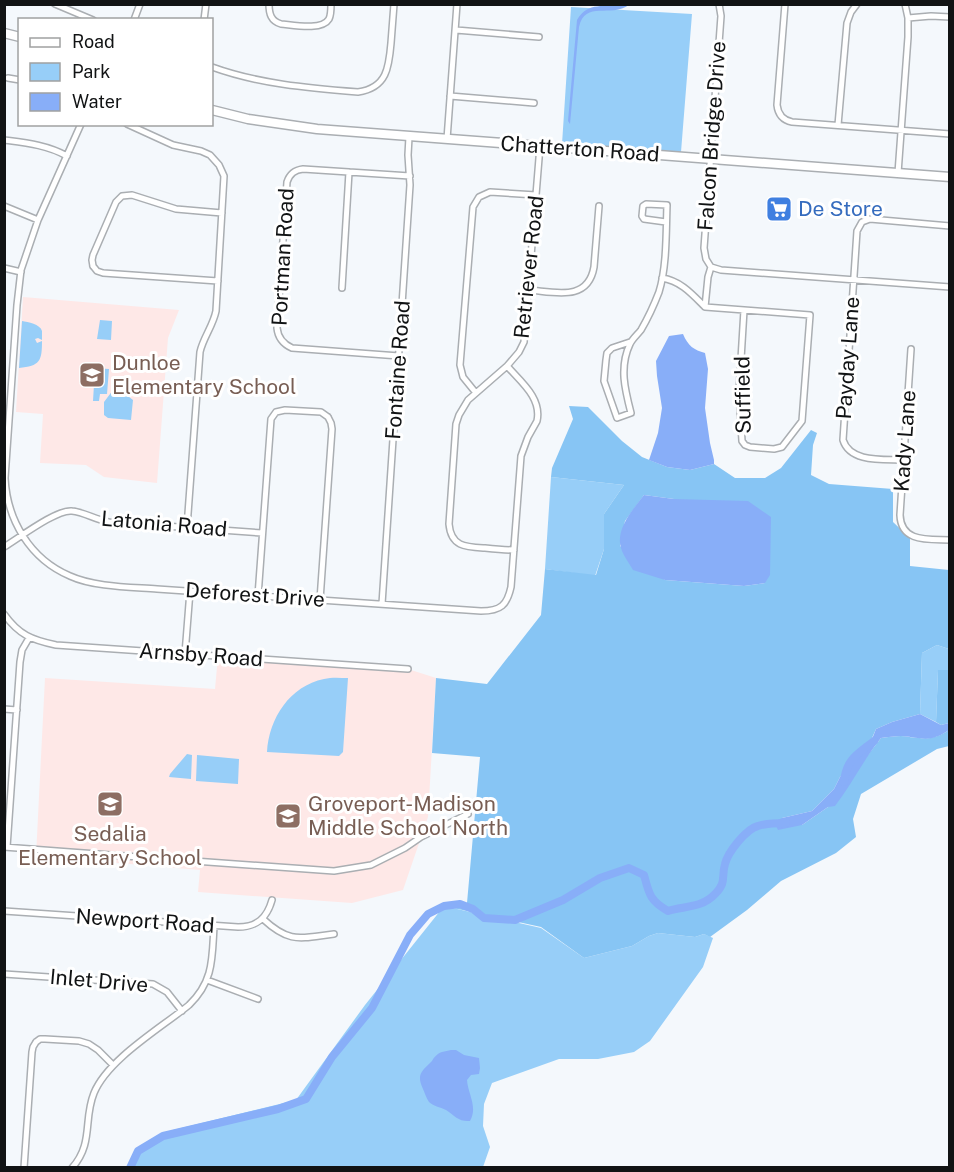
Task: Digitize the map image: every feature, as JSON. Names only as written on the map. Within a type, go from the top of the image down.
[{"type":"main road","name":"Chatterton Road","points":[[213,110],[290,126],[410,137],[950,177]]},
{"type":"street","points":[[55,4],[88,18]]},
{"type":"street","points":[[75,12],[78,4]]},
{"type":"street","points":[[269,4],[269,13],[281,24],[315,26],[326,23],[330,15],[331,4]]},
{"type":"street","points":[[213,67],[252,80],[293,87],[358,92],[369,90],[386,74],[394,4]]},
{"type":"street","points":[[447,139],[457,4]]},
{"type":"street","name":"Falcon Bridge Drive","points":[[711,267],[706,259],[704,248],[721,16],[719,4]]},
{"type":"street","points":[[785,4],[777,105],[781,116],[792,122],[950,134]]},
{"type":"street","points":[[838,125],[846,23],[857,4]]},
{"type":"street","points":[[898,172],[908,37],[905,4]]},
{"type":"street","points":[[908,18],[950,17]]},
{"type":"street","points":[[456,30],[539,37]]},
{"type":"street","points":[[8,78],[18,80]]},
{"type":"street","points":[[450,96],[534,103]]},
{"type":"street","name":"Deforest Drive","points":[[80,126],[38,220],[21,272],[8,397],[6,492],[9,506],[22,536],[42,559],[71,577],[104,585],[482,612],[503,606],[507,600],[511,587],[514,550]]},
{"type":"street","points":[[131,126],[173,145],[210,155],[219,165],[224,176],[215,316],[200,352],[188,527]]},
{"type":"street","name":"Fontaine Road","points":[[382,604],[410,185],[408,155],[410,137]]},
{"type":"street","points":[[4,140],[48,147],[67,156]]},
{"type":"street","name":"Retriever Road","points":[[514,550],[469,547],[459,544],[454,540],[449,525],[456,424],[459,414],[468,400],[507,366],[524,342],[540,146]]},
{"type":"street","name":"Portman Road","points":[[349,172],[303,169],[292,173],[286,182],[278,335],[282,341],[296,348],[399,356]]},
{"type":"street","points":[[342,288],[349,172],[410,176]]},
{"type":"street","points":[[475,191],[479,197]]},
{"type":"street","points":[[476,393],[463,377],[460,365],[472,210],[475,202],[484,194],[493,192],[536,195]]},
{"type":"street","points":[[218,281],[103,273],[91,268],[93,255],[120,197],[132,195],[176,209],[222,213]]},
{"type":"street","points":[[630,342],[612,348],[607,353],[604,381],[617,418],[631,412],[624,374],[626,359],[630,342],[649,316],[662,278],[666,222],[667,205],[646,204],[643,206],[644,219],[666,222]]},
{"type":"street","points":[[4,206],[38,220]]},
{"type":"street","points":[[529,290],[571,292],[587,284],[594,271],[599,206]]},
{"type":"street","name":"Payday Lane","points":[[903,460],[857,456],[848,450],[843,440],[858,228],[862,222],[874,219],[950,226]]},
{"type":"street","points":[[705,307],[711,267],[721,270],[950,287]]},
{"type":"street","points":[[4,268],[21,272]]},
{"type":"street","points":[[662,278],[675,281],[684,287],[705,307],[744,310]]},
{"type":"street","name":"Suffield","points":[[744,310],[810,315],[803,418],[801,424],[780,448],[750,447],[742,441],[739,392],[744,310]]},
{"type":"street","name":"Kady Lane","points":[[911,350],[900,524],[911,536],[950,540]]},
{"type":"street","points":[[507,366],[532,395],[539,412],[521,456],[514,550]]},
{"type":"street","points":[[258,596],[271,419],[274,414],[285,410],[321,412],[331,415],[332,429],[320,600]]},
{"type":"street","name":"Latonia Road","points":[[4,547],[60,512],[69,510],[109,522],[262,533]]},
{"type":"street","points":[[185,654],[190,591]]},
{"type":"street","name":"Arnsby Road","points":[[4,614],[17,629],[29,638],[56,645],[408,669]]},
{"type":"street","points":[[29,638],[21,656],[5,847],[334,871],[371,865],[468,814]]},
{"type":"street","points":[[4,709],[17,710]]},
{"type":"street","points":[[4,778],[12,778]]},
{"type":"street","points":[[272,900],[263,919],[277,931],[291,937],[301,938],[334,934]]},
{"type":"street","name":"Newport Road","points":[[4,911],[238,927],[249,927],[263,919]]},
{"type":"street","points":[[72,1167],[84,1148],[90,1107],[102,1078],[113,1065],[196,999],[205,987],[211,966],[214,926]]},
{"type":"street","name":"Inlet Drive","points":[[4,974],[153,984],[167,992],[182,1011]]},
{"type":"street","points":[[207,980],[258,999]]},
{"type":"street","points":[[31,1036],[36,1042]]},
{"type":"street","points":[[24,1167],[32,1050],[36,1042],[45,1038],[84,1042],[94,1046],[113,1065]]},
{"type":"shaded area","name":"Dunloe Elementary School","points":[[23,297],[179,310],[168,338],[157,483],[104,477],[86,465],[40,463],[43,414],[16,412]]},
{"type":"shaded area","points":[[569,406],[588,407],[622,441],[642,457],[667,467],[690,470],[714,464],[735,478],[765,478],[781,468],[811,430],[817,433],[813,445],[811,475],[829,484],[893,489],[893,522],[910,538],[910,566],[949,570],[949,649],[937,645],[922,653],[920,714],[876,729],[857,759],[840,777],[834,789],[812,811],[782,818],[802,825],[828,807],[881,738],[901,736],[931,738],[949,730],[949,746],[937,749],[861,794],[853,819],[856,837],[836,853],[781,881],[710,937],[704,934],[695,937],[658,933],[632,946],[584,958],[541,927],[444,906],[446,903],[467,903],[480,757],[432,753],[436,678],[487,684],[541,615],[545,569],[596,575],[604,549],[604,514],[624,485],[551,477],[552,468],[573,419]],"holes":[[[644,495],[674,499],[765,583],[744,586],[665,580],[620,546],[625,521]]]},
{"type":"shaded area","points":[[218,656],[408,669],[436,678],[428,817],[403,890],[352,903],[198,892],[200,870],[36,856],[45,678],[215,689]]},
{"type":"shaded area","points":[[938,670],[949,670],[949,723],[941,725],[936,722]]},
{"type":"green space","points":[[571,7],[692,14],[681,152],[562,144]]},
{"type":"green space","points":[[100,320],[112,321],[111,340],[97,339]]},
{"type":"green space","points":[[22,321],[34,324],[41,329],[42,340],[35,339],[37,343],[42,341],[42,348],[36,364],[19,368]]},
{"type":"green space","points":[[95,368],[109,369],[107,394],[100,394],[99,401],[93,401]]},
{"type":"green space","points":[[113,390],[124,393],[133,400],[131,420],[108,418],[104,415],[104,402]]},
{"type":"green space","points":[[551,477],[624,485],[604,514],[604,549],[595,576],[545,569]]},
{"type":"green space","points":[[937,645],[949,649],[949,670],[938,671],[936,722],[920,714],[922,653]]},
{"type":"green space","points":[[327,678],[348,678],[343,752],[339,756],[267,752],[272,727],[284,705],[292,696],[312,683]]},
{"type":"green space","points":[[187,754],[192,755],[191,779],[169,777],[170,774]]},
{"type":"green space","points":[[197,755],[239,759],[238,784],[196,781]]},
{"type":"green space","points":[[444,906],[541,928],[584,958],[632,946],[658,933],[695,937],[704,934],[713,938],[703,967],[650,1041],[634,1052],[598,1059],[559,1059],[492,1083],[484,1104],[483,1126],[490,1147],[483,1167],[132,1168],[138,1151],[173,1130],[296,1100],[365,1005]]},
{"type":"water","points":[[629,5],[622,9],[593,12],[582,19],[579,27],[570,124],[568,121],[577,20],[592,7]]},
{"type":"water","points":[[683,334],[692,347],[705,353],[708,369],[705,408],[714,460],[714,464],[690,470],[667,467],[649,460],[658,433],[662,408],[656,361],[669,336]]},
{"type":"water","points":[[644,495],[674,499],[748,501],[771,517],[770,575],[765,583],[744,586],[665,580],[633,570],[621,548],[621,534],[626,519]]},
{"type":"water","points":[[920,714],[941,725],[949,723],[949,730],[931,738],[902,736],[881,738],[835,806],[828,807],[802,825],[778,830],[774,822],[812,811],[834,789],[840,777],[872,739],[876,729]]},
{"type":"water","points":[[451,1050],[479,1058],[479,1074],[471,1075],[467,1080],[473,1106],[470,1121],[460,1120],[431,1103],[421,1084],[420,1076],[425,1067],[438,1054]]},
{"type":"waterway","points":[[844,782],[850,762],[874,741]]},
{"type":"waterway","points":[[130,1168],[138,1151],[163,1136],[278,1109],[306,1099],[332,1057],[372,1008],[410,935],[428,914],[444,906],[460,904],[473,909],[484,918],[515,920],[563,900],[600,878],[629,868],[644,875],[651,896],[657,904],[668,911],[693,906],[710,899],[719,890],[727,859],[748,832],[761,825],[786,823]]},
{"type":"place","name":"De Store","points":[[779,209]]},
{"type":"place","name":"Dunloe Elementary School","points":[[92,375]]},
{"type":"place","name":"Sedalia Elementary School","points":[[110,804]]},
{"type":"place","name":"Groveport-Madison Middle School North","points":[[288,816]]}]
